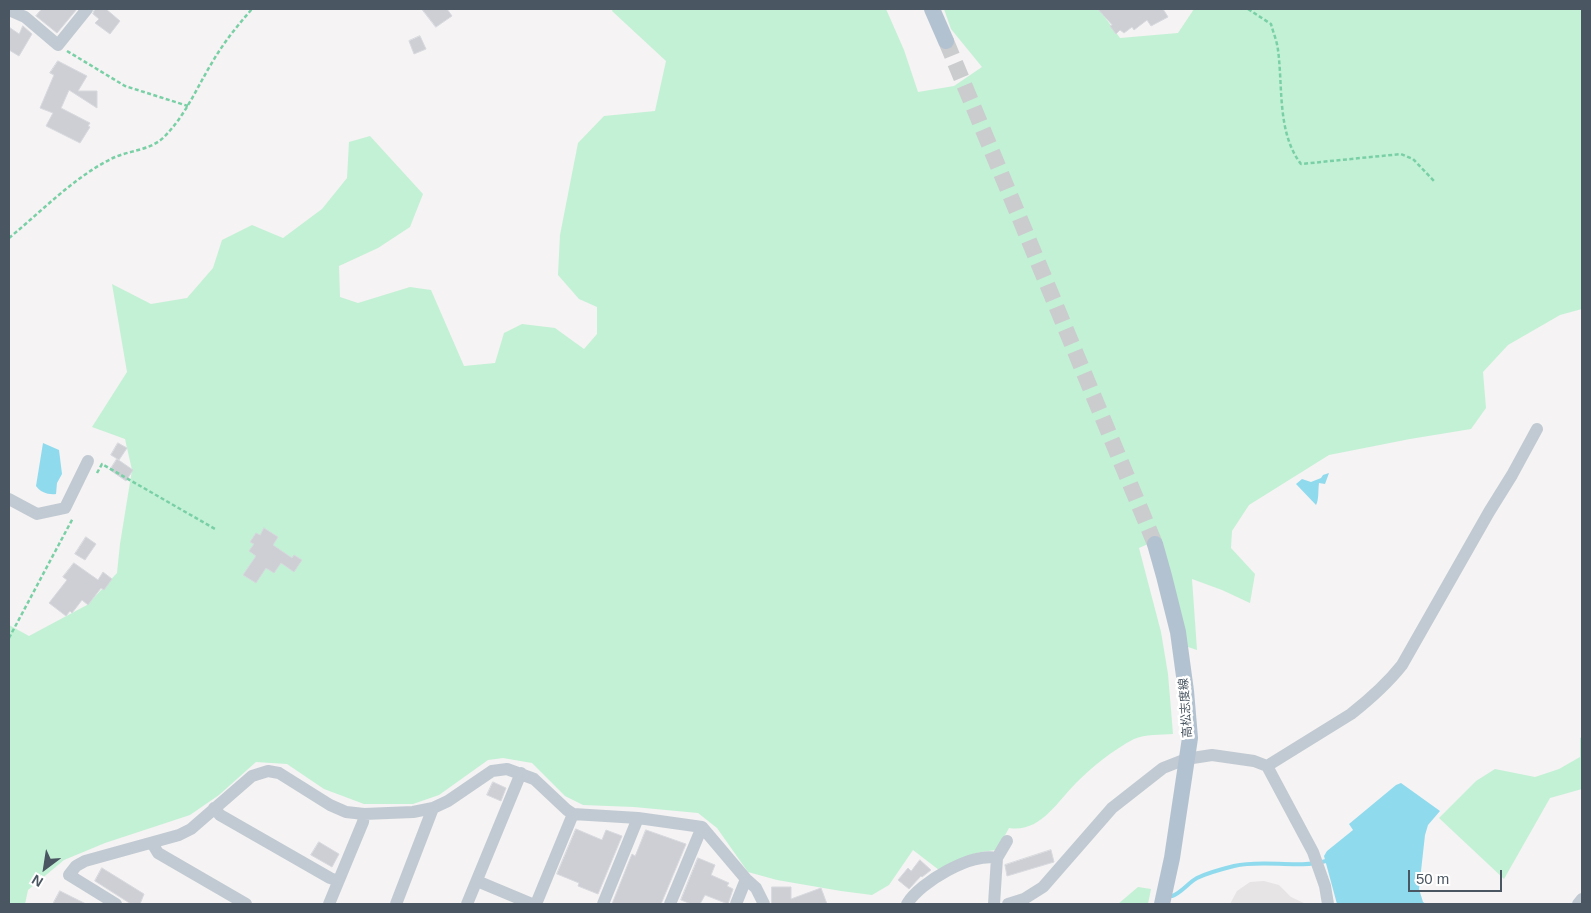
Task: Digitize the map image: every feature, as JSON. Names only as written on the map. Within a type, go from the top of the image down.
[{"type":"main road","points":[[932,9],[946,41]]},
{"type":"main road","name":"高松志度線","points":[[1155,544],[1178,632],[1190,738],[1182,800],[1162,904]]},
{"type":"street","points":[[9,10],[25,17],[58,45],[87,9]]},
{"type":"street","points":[[1267,766],[1351,714],[1392,678],[1402,665],[1537,429]]},
{"type":"street","points":[[9,500],[37,514],[65,508],[88,461]]},
{"type":"street","points":[[1008,904],[1024,899],[1043,887],[1112,808],[1164,768],[1186,759],[1212,755],[1254,761],[1267,766],[1313,852],[1325,886],[1328,904]]},
{"type":"street","points":[[116,904],[68,875],[76,866],[85,861],[179,835],[191,829],[252,776],[268,771],[279,773],[330,805],[346,812],[364,814],[414,812],[433,808],[448,801],[492,771],[507,769],[534,779],[573,814],[638,818],[702,826],[746,879],[756,888],[764,904]]},
{"type":"street","points":[[467,904],[521,773]]},
{"type":"street","points":[[214,808],[220,815],[338,881]]},
{"type":"street","points":[[396,904],[433,808]]},
{"type":"street","points":[[329,904],[363,822],[364,814]]},
{"type":"street","points":[[536,904],[573,814]]},
{"type":"street","points":[[603,904],[638,818]]},
{"type":"street","points":[[670,904],[702,826]]},
{"type":"street","points":[[994,904],[998,858],[1007,841]]},
{"type":"street","points":[[152,843],[158,853],[246,904]]},
{"type":"street","points":[[907,904],[918,890],[969,861],[992,857],[998,858]]},
{"type":"street","points":[[736,904],[746,879]]},
{"type":"street","points":[[477,881],[532,904]]},
{"type":"street","points":[[1578,904],[1582,899]]},
{"type":"path","points":[[9,238],[82,177],[113,158],[144,148],[162,139],[176,125],[213,60],[252,9]]},
{"type":"path","points":[[1248,9],[1271,24],[1278,48],[1284,117],[1292,152],[1301,164],[1401,154],[1413,160],[1434,181]]},
{"type":"path","points":[[58,45],[124,86],[188,106]]},
{"type":"path","points":[[93,481],[102,464],[215,530]]},
{"type":"path","points":[[9,638],[74,516]]},
{"type":"shaded area","points":[[1264,881],[1279,885],[1291,897],[1306,904],[1230,904],[1237,891],[1250,882]]},
{"type":"green space","points":[[613,9],[886,9],[904,50],[918,92],[954,86],[982,67],[951,29],[944,9],[1099,9],[1120,38],[1178,33],[1194,9],[1582,9],[1582,309],[1560,315],[1508,345],[1483,372],[1486,408],[1471,429],[1329,455],[1249,505],[1232,531],[1231,548],[1255,574],[1250,603],[1192,579],[1197,650],[1185,646],[1157,540],[1139,548],[1161,632],[1168,674],[1173,734],[1138,737],[1118,748],[1083,777],[1039,821],[1030,826],[1009,828],[997,850],[967,856],[939,870],[913,850],[889,885],[872,895],[777,880],[748,872],[717,828],[698,813],[634,807],[583,805],[565,796],[532,763],[503,758],[488,760],[439,795],[413,804],[364,804],[324,789],[287,764],[256,762],[219,795],[190,815],[105,843],[64,860],[28,890],[25,904],[9,904],[9,625],[29,636],[87,605],[117,573],[132,470],[125,439],[92,427],[127,372],[112,284],[151,304],[187,298],[213,268],[222,240],[252,225],[283,238],[322,209],[347,178],[349,142],[370,136],[423,194],[410,227],[378,248],[339,266],[340,297],[358,303],[410,287],[431,290],[464,366],[495,363],[504,333],[522,324],[555,328],[584,349],[597,334],[597,307],[579,299],[558,275],[560,235],[578,143],[604,116],[655,111],[666,61],[612,11]]},
{"type":"green space","points":[[1582,737],[1582,789],[1550,798],[1504,879],[1439,818],[1476,781],[1495,769],[1535,777],[1559,769],[1580,757],[1580,738]]},
{"type":"green space","points":[[1138,887],[1151,889],[1148,904],[1118,904]]},
{"type":"water","points":[[43,443],[59,450],[62,474],[57,483],[56,494],[44,493],[36,486]]},
{"type":"water","points":[[1329,473],[1325,484],[1319,483],[1316,505],[1296,484],[1302,479],[1311,482]]},
{"type":"water","points":[[1401,783],[1440,811],[1428,825],[1425,835],[1419,889],[1423,902],[1426,904],[1337,904],[1324,856],[1327,851],[1353,830],[1349,824],[1396,785]]},
{"type":"building","points":[[42,9],[77,9],[57,33],[36,16]]},
{"type":"building","points":[[95,9],[106,9],[120,21],[110,34],[95,23],[99,19],[93,14]]},
{"type":"building","points":[[422,9],[447,9],[452,16],[436,27]]},
{"type":"building","points":[[1098,9],[1163,9],[1168,17],[1151,26],[1147,20],[1134,30],[1132,27],[1124,33],[1120,30],[1116,34],[1110,26],[1112,25]]},
{"type":"building","points":[[23,26],[32,34],[19,56],[9,50],[9,27],[19,34]]},
{"type":"building","points":[[420,36],[426,49],[414,54],[409,41]]},
{"type":"building","points":[[58,61],[87,76],[78,91],[97,91],[97,108],[69,90],[61,108],[90,123],[88,126],[90,127],[80,143],[46,126],[53,113],[40,108],[54,75],[50,73]]},
{"type":"building","points":[[118,443],[127,448],[119,460],[111,455]]},
{"type":"building","points":[[117,459],[133,470],[126,481],[110,470]]},
{"type":"building","points":[[264,528],[278,537],[273,545],[292,558],[294,555],[302,560],[294,572],[281,563],[274,573],[266,568],[256,583],[243,575],[256,556],[249,551],[254,544],[250,542],[256,533],[260,535]]},
{"type":"building","points":[[86,537],[96,544],[85,560],[75,554]]},
{"type":"building","points":[[74,563],[98,580],[103,572],[112,579],[104,590],[101,588],[88,605],[82,600],[72,613],[70,611],[66,616],[49,603],[67,580],[63,577]]},
{"type":"building","points":[[493,782],[506,788],[501,801],[487,795]]},
{"type":"building","points":[[576,829],[602,840],[606,830],[622,836],[598,894],[578,886],[579,883],[557,874]]},
{"type":"building","points":[[646,830],[686,844],[661,904],[612,904],[632,854],[635,856]]},
{"type":"building","points":[[319,842],[339,854],[332,867],[311,855]]},
{"type":"building","points":[[1051,850],[1054,862],[1007,876],[1005,865]]},
{"type":"building","points":[[698,858],[715,865],[711,875],[729,883],[727,886],[733,889],[728,904],[705,895],[700,904],[691,904],[681,900]]},
{"type":"building","points":[[920,860],[931,870],[921,876],[909,889],[898,880],[908,868],[911,871]]},
{"type":"building","points":[[102,868],[144,894],[140,904],[131,904],[95,881]]},
{"type":"building","points":[[772,887],[791,887],[791,899],[821,888],[827,904],[772,904]]},
{"type":"building","points":[[60,891],[86,904],[53,904]]},
{"type":"waterway","points":[[1172,896],[1197,878],[1234,866],[1257,863],[1303,864],[1326,861]]},
{"type":"tunnel","points":[[946,41],[1155,544]]}]
